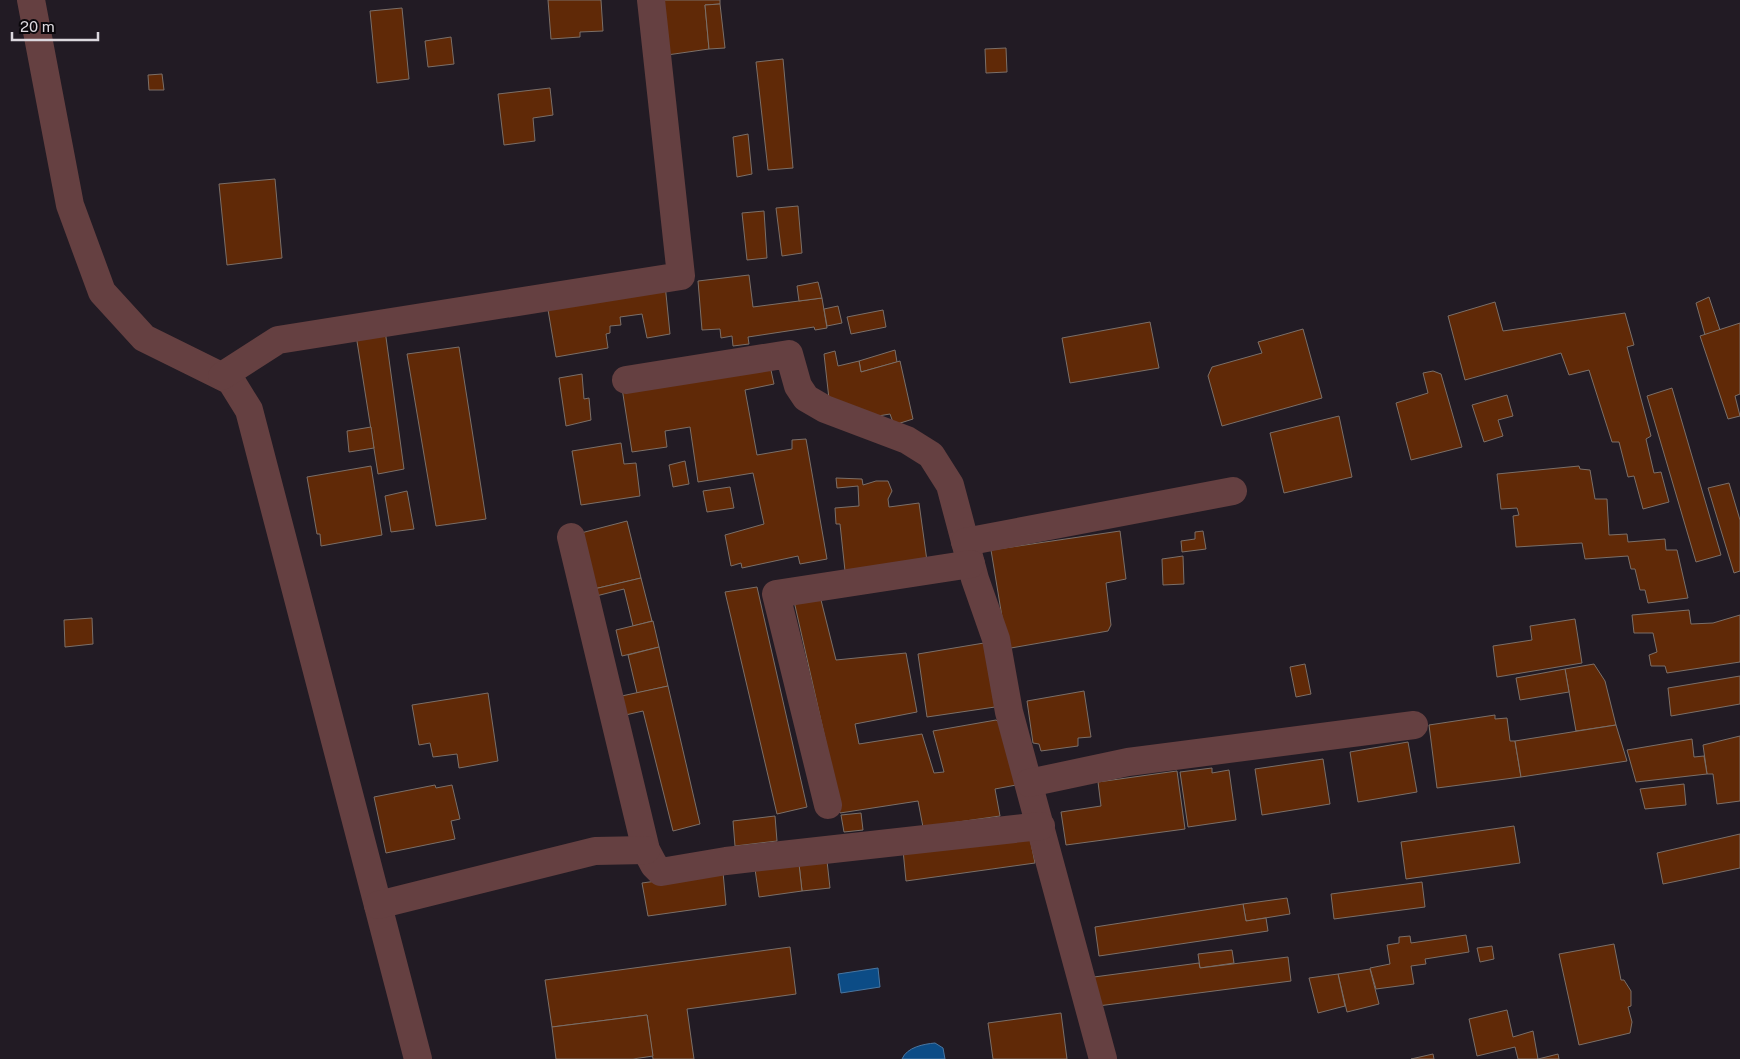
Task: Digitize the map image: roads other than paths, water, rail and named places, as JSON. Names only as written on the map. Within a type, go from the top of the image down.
[{"type":"street","points":[[30,0],[70,205],[102,292],[144,338],[231,381],[249,410],[418,1059]]},
{"type":"street","points":[[222,376],[278,340],[681,276],[651,0]]},
{"type":"street","points":[[626,380],[789,354],[798,386],[806,398],[825,409],[907,440],[932,455],[950,485],[968,553],[996,639],[1009,712],[1103,1059]]},
{"type":"street","points":[[828,805],[776,594],[968,553],[1233,491]]},
{"type":"street","points":[[571,537],[646,850],[654,865],[661,872],[726,861],[1041,826]]},
{"type":"street","points":[[1029,783],[1128,762],[1414,725]]},
{"type":"street","points":[[378,905],[595,851],[646,850]]},
{"type":"water","points":[[878,968],[880,987],[841,993],[838,974]]},
{"type":"water","points":[[935,1043],[943,1048],[945,1059],[902,1059],[912,1049],[921,1045]]}]
